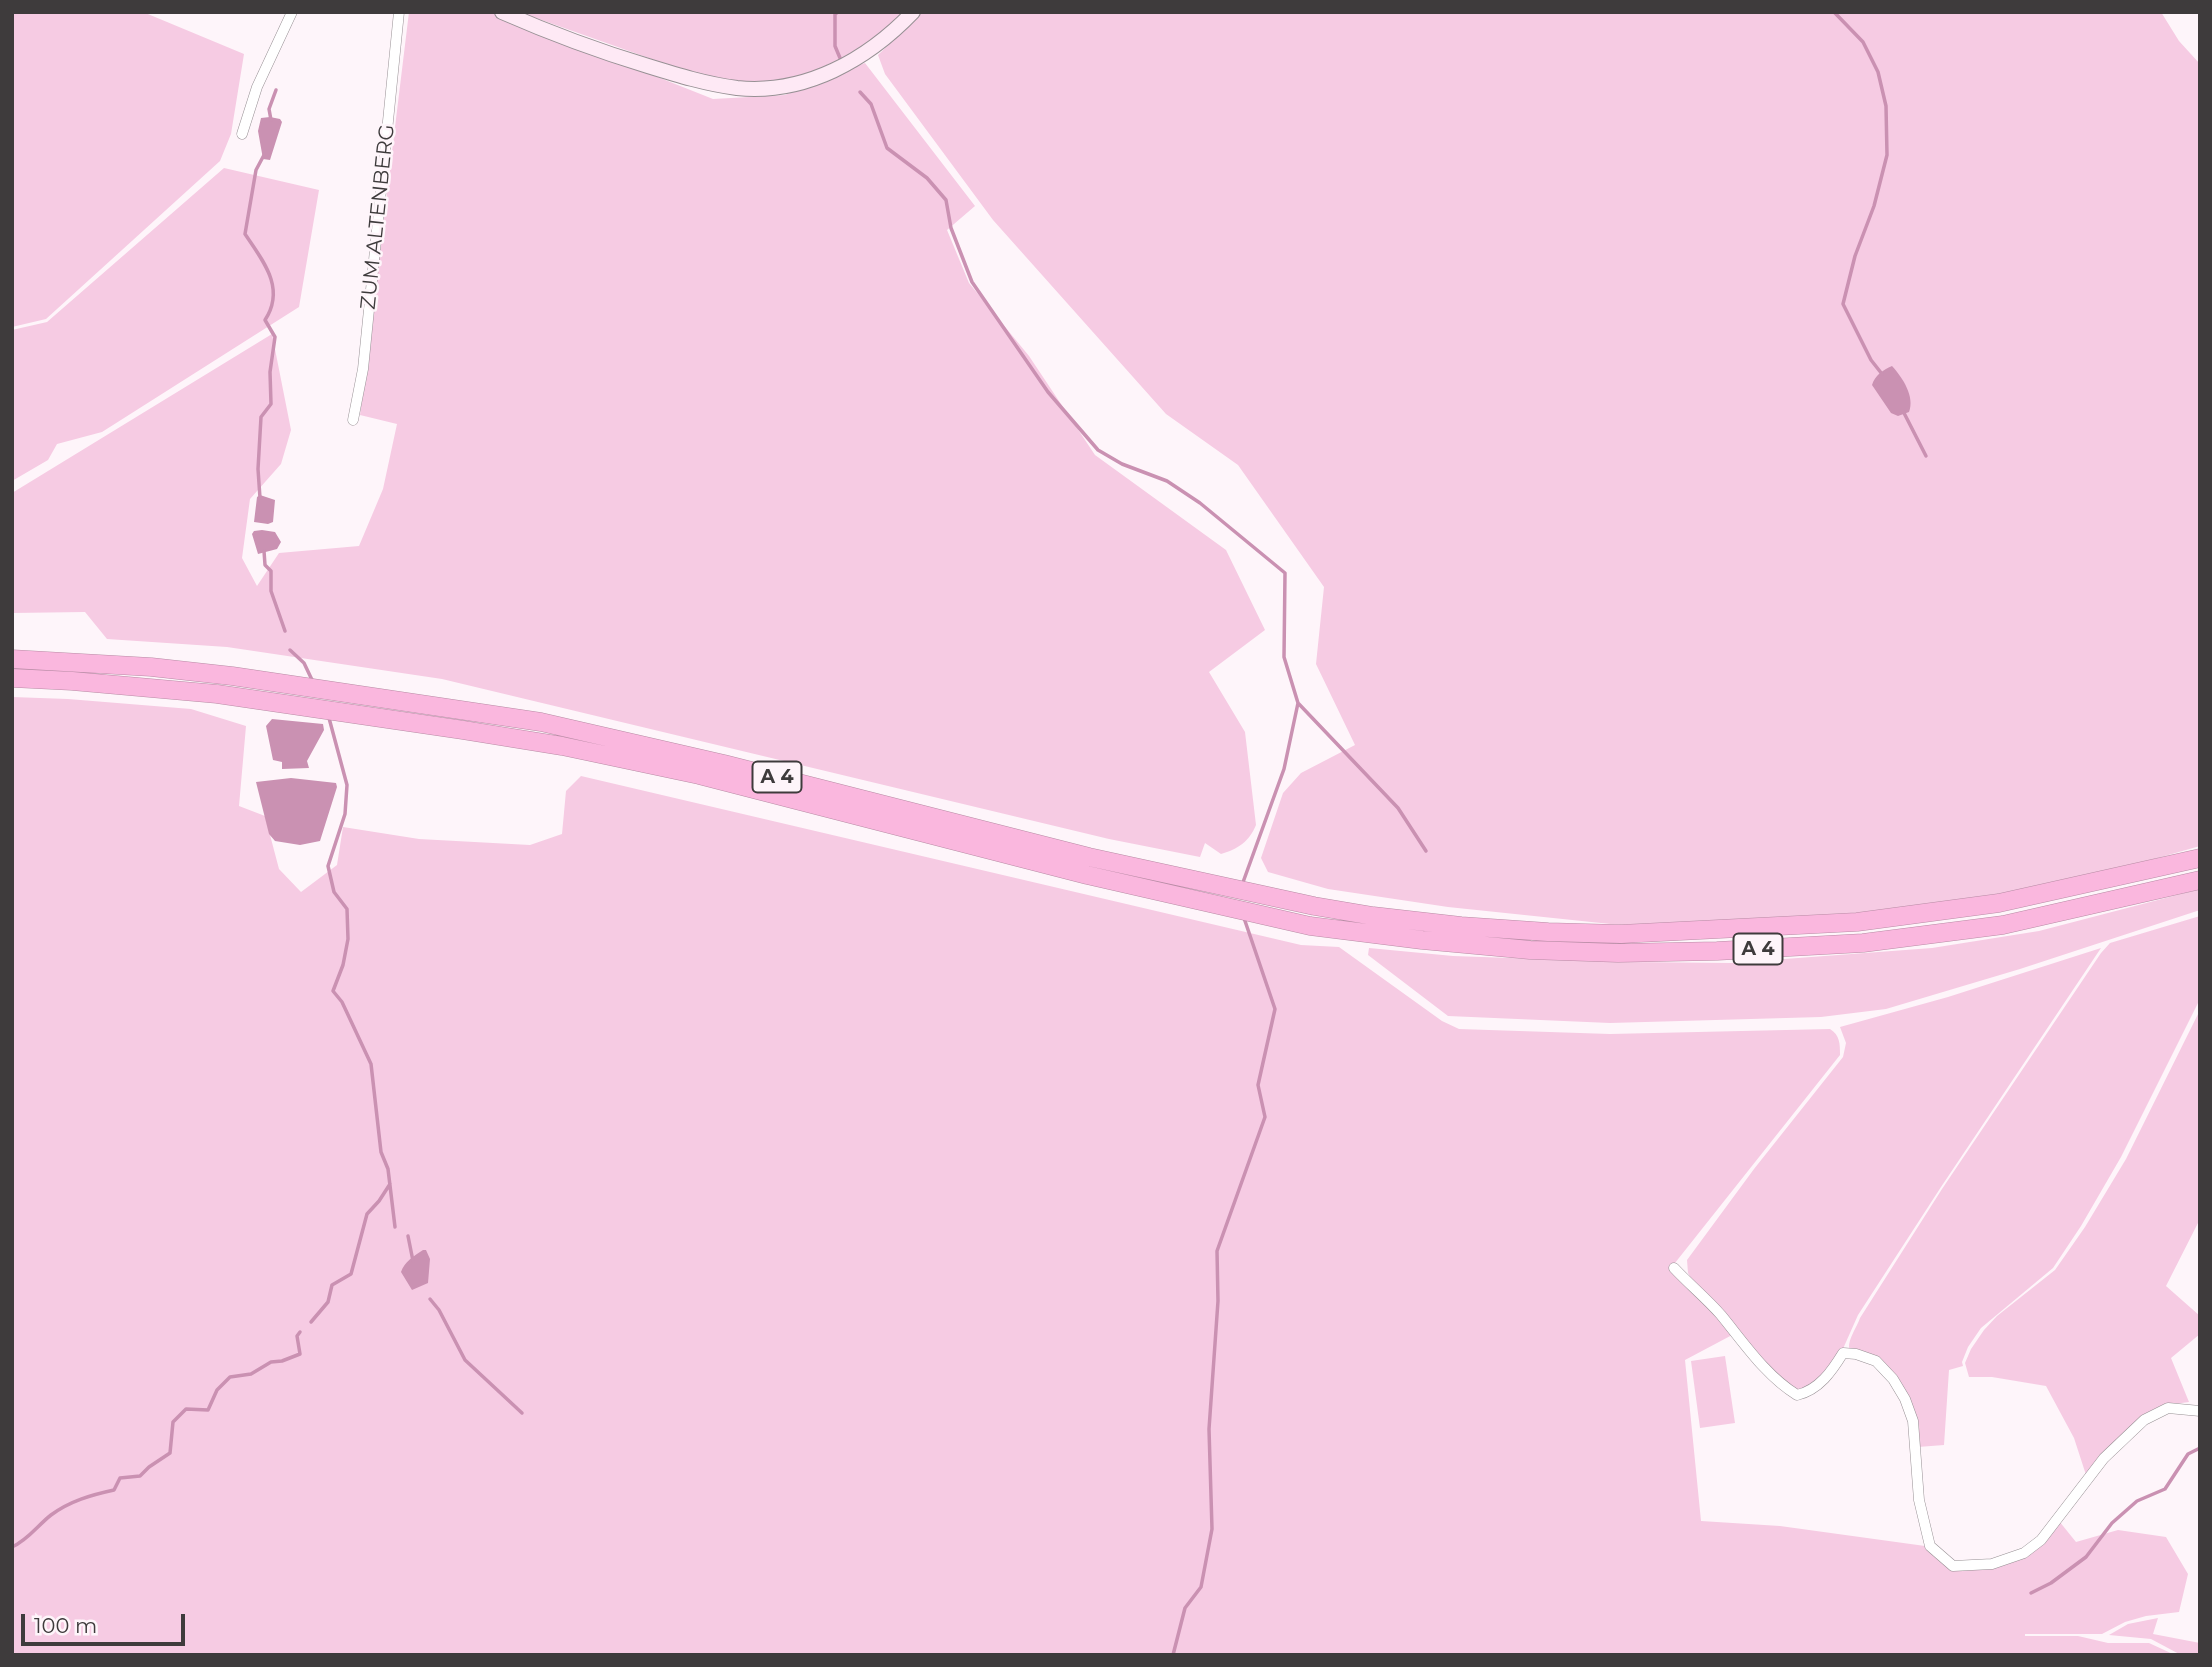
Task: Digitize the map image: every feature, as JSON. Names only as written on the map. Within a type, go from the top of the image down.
[{"type":"highway","name":"A 4","points":[[12,659],[70,661],[232,676],[541,722],[724,764],[1089,857],[1314,906],[1448,925],[1621,934],[1857,922],[1999,903],[2200,858]]},
{"type":"highway","name":"A 4","points":[[12,678],[217,694],[562,746],[699,775],[1087,875],[1310,926],[1530,950],[1618,953],[1717,951],[1863,943],[2003,925],[2200,880]]},
{"type":"street","points":[[242,134],[257,88],[292,12]]},
{"type":"street","name":"ZUM ALTENBERG","points":[[353,420],[363,369],[399,12]]},
{"type":"street","points":[[502,12],[546,31],[631,61],[710,84],[751,88],[790,85],[832,71],[873,47],[896,30],[913,12]]},
{"type":"street","points":[[1674,1268],[1718,1312],[1784,1387],[1797,1395],[1810,1392],[1834,1368],[1843,1353],[1876,1361],[1893,1379],[1905,1399],[1913,1421],[1919,1500],[1930,1546],[1953,1566],[1992,1564],[2024,1553],[2041,1540],[2104,1458],[2144,1420],[2168,1408],[2200,1411]]},
{"type":"shaded area","points":[[12,12],[143,12],[244,54],[231,134],[220,161],[46,319],[12,327]]},
{"type":"shaded area","points":[[409,12],[494,12],[713,99],[785,95],[865,63],[975,206],[947,230],[969,283],[1029,356],[1095,455],[1226,550],[1265,630],[1209,672],[1245,732],[1256,825],[1246,840],[1238,847],[1221,854],[1205,843],[1200,857],[1109,839],[442,679],[227,647],[107,639],[85,612],[12,613],[12,493],[272,334],[291,430],[281,464],[250,499],[242,558],[257,586],[279,553],[359,546],[383,489],[397,424],[360,415]]},
{"type":"shaded area","points":[[519,12],[903,12],[895,23],[835,66],[790,80],[748,84],[705,78]]},
{"type":"shaded area","points":[[922,12],[2161,12],[2179,41],[2200,64],[2200,846],[2119,869],[1998,895],[1859,913],[1620,925],[1448,907],[1328,889],[1268,872],[1261,858],[1283,793],[1301,773],[1355,745],[1316,664],[1324,587],[1238,465],[1166,414],[993,220],[885,74],[878,55]]},
{"type":"shaded area","points":[[270,117],[282,122],[270,160],[263,159],[258,131],[261,118]]},
{"type":"shaded area","points":[[224,168],[319,190],[299,307],[102,432],[57,444],[48,460],[12,481],[12,330],[47,322]]},
{"type":"shaded area","points":[[1892,366],[1904,382],[1910,400],[1909,412],[1898,416],[1891,413],[1872,385],[1880,373]]},
{"type":"shaded area","points":[[260,495],[275,500],[273,522],[268,524],[254,522],[257,497]]},
{"type":"shaded area","points":[[262,530],[275,532],[281,542],[277,549],[258,554],[252,534]]},
{"type":"shaded area","points":[[12,697],[191,709],[246,726],[239,806],[265,816],[279,869],[301,892],[337,865],[343,827],[419,839],[530,845],[562,834],[566,791],[581,776],[1301,945],[1339,947],[1442,1021],[1459,1029],[1610,1034],[1830,1029],[1838,1037],[1840,1055],[1671,1268],[1734,1334],[1685,1360],[1701,1521],[1780,1526],[1925,1546],[1952,1569],[2012,1562],[2059,1521],[2076,1542],[2118,1530],[2166,1537],[2188,1574],[2179,1612],[2125,1622],[2102,1634],[2025,1636],[2078,1636],[2108,1643],[2149,1643],[2175,1655],[12,1655]]},
{"type":"shaded area","points":[[272,719],[323,724],[324,730],[307,761],[309,768],[282,769],[282,762],[273,760],[266,726]]},
{"type":"shaded area","points":[[291,778],[336,783],[320,841],[300,845],[275,841],[269,834],[256,782]]},
{"type":"shaded area","points":[[2200,889],[2200,910],[2020,969],[1886,1009],[1821,1017],[1610,1023],[1448,1016],[1368,955],[1369,948],[1453,956],[1731,963],[1932,948],[2039,931]]},
{"type":"shaded area","points":[[2200,916],[2200,999],[2121,1157],[2053,1268],[1981,1328],[1968,1347],[1963,1366],[1949,1370],[1944,1445],[1918,1447],[1894,1377],[1849,1348],[1860,1318],[1942,1189],[2101,953],[2110,943]]},
{"type":"shaded area","points":[[2101,948],[1858,1315],[1842,1351],[1810,1390],[1798,1392],[1785,1386],[1693,1282],[1688,1273],[1687,1260],[1754,1169],[1843,1057],[1846,1043],[1840,1027],[1948,997]]},
{"type":"shaded area","points":[[2200,1010],[2200,1219],[2166,1286],[2200,1316],[2200,1334],[2171,1358],[2189,1402],[2167,1405],[2087,1478],[2074,1438],[2046,1386],[1992,1377],[1969,1377],[1965,1363],[1984,1330],[1997,1316],[2055,1270],[2085,1227],[2126,1159]]},
{"type":"shaded area","points":[[426,1250],[430,1259],[428,1283],[412,1290],[401,1272],[402,1268]]},
{"type":"shaded area","points":[[1725,1356],[1735,1423],[1700,1428],[1691,1361]]},
{"type":"shaded area","points":[[2158,1618],[2153,1634],[2200,1643],[2200,1655],[2181,1655],[2151,1639],[2109,1635],[2128,1624]]},
{"type":"waterway","points":[[838,12],[835,14],[835,46],[840,58]]},
{"type":"waterway","points":[[1834,12],[1863,42],[1878,72],[1886,106],[1887,155],[1843,304],[1871,360],[1882,374]]},
{"type":"waterway","points":[[271,120],[269,109],[276,90]]},
{"type":"waterway","points":[[860,92],[871,104],[887,148],[927,178],[946,200],[951,228],[972,282],[1048,392],[1098,450],[1122,464],[1167,481],[1200,503],[1285,573],[1284,657],[1298,703],[1284,769],[1242,885]]},
{"type":"waterway","points":[[260,498],[258,469],[261,417],[271,404],[270,372],[275,337],[265,320],[271,308],[273,286],[265,265],[245,234],[256,170],[264,155]]},
{"type":"waterway","points":[[1903,411],[1926,456]]},
{"type":"waterway","points":[[264,551],[265,565],[271,571],[271,591],[285,631]]},
{"type":"waterway","points":[[290,650],[304,663],[313,682]]},
{"type":"waterway","points":[[1298,703],[1398,808],[1426,851]]},
{"type":"waterway","points":[[329,718],[347,785],[345,814],[328,866],[334,892],[347,909],[348,939],[343,965],[333,991],[342,1002],[371,1064],[381,1152],[388,1169],[395,1227]]},
{"type":"waterway","points":[[1173,1655],[1185,1608],[1201,1587],[1212,1529],[1209,1429],[1218,1301],[1217,1251],[1265,1117],[1258,1085],[1275,1009],[1244,918]]},
{"type":"waterway","points":[[311,1322],[328,1302],[332,1285],[351,1274],[367,1214],[390,1184]]},
{"type":"waterway","points":[[408,1236],[413,1261]]},
{"type":"waterway","points":[[430,1299],[439,1310],[465,1360],[522,1413]]},
{"type":"waterway","points":[[12,1547],[66,1506],[89,1496],[114,1490],[120,1478],[140,1476],[170,1453],[173,1422],[186,1409],[208,1410],[217,1390],[230,1377],[251,1374],[271,1362],[300,1354],[297,1336],[300,1332]]},
{"type":"waterway","points":[[2031,1593],[2051,1583],[2086,1557],[2112,1523],[2137,1501],[2165,1489],[2188,1454],[2200,1448]]}]
